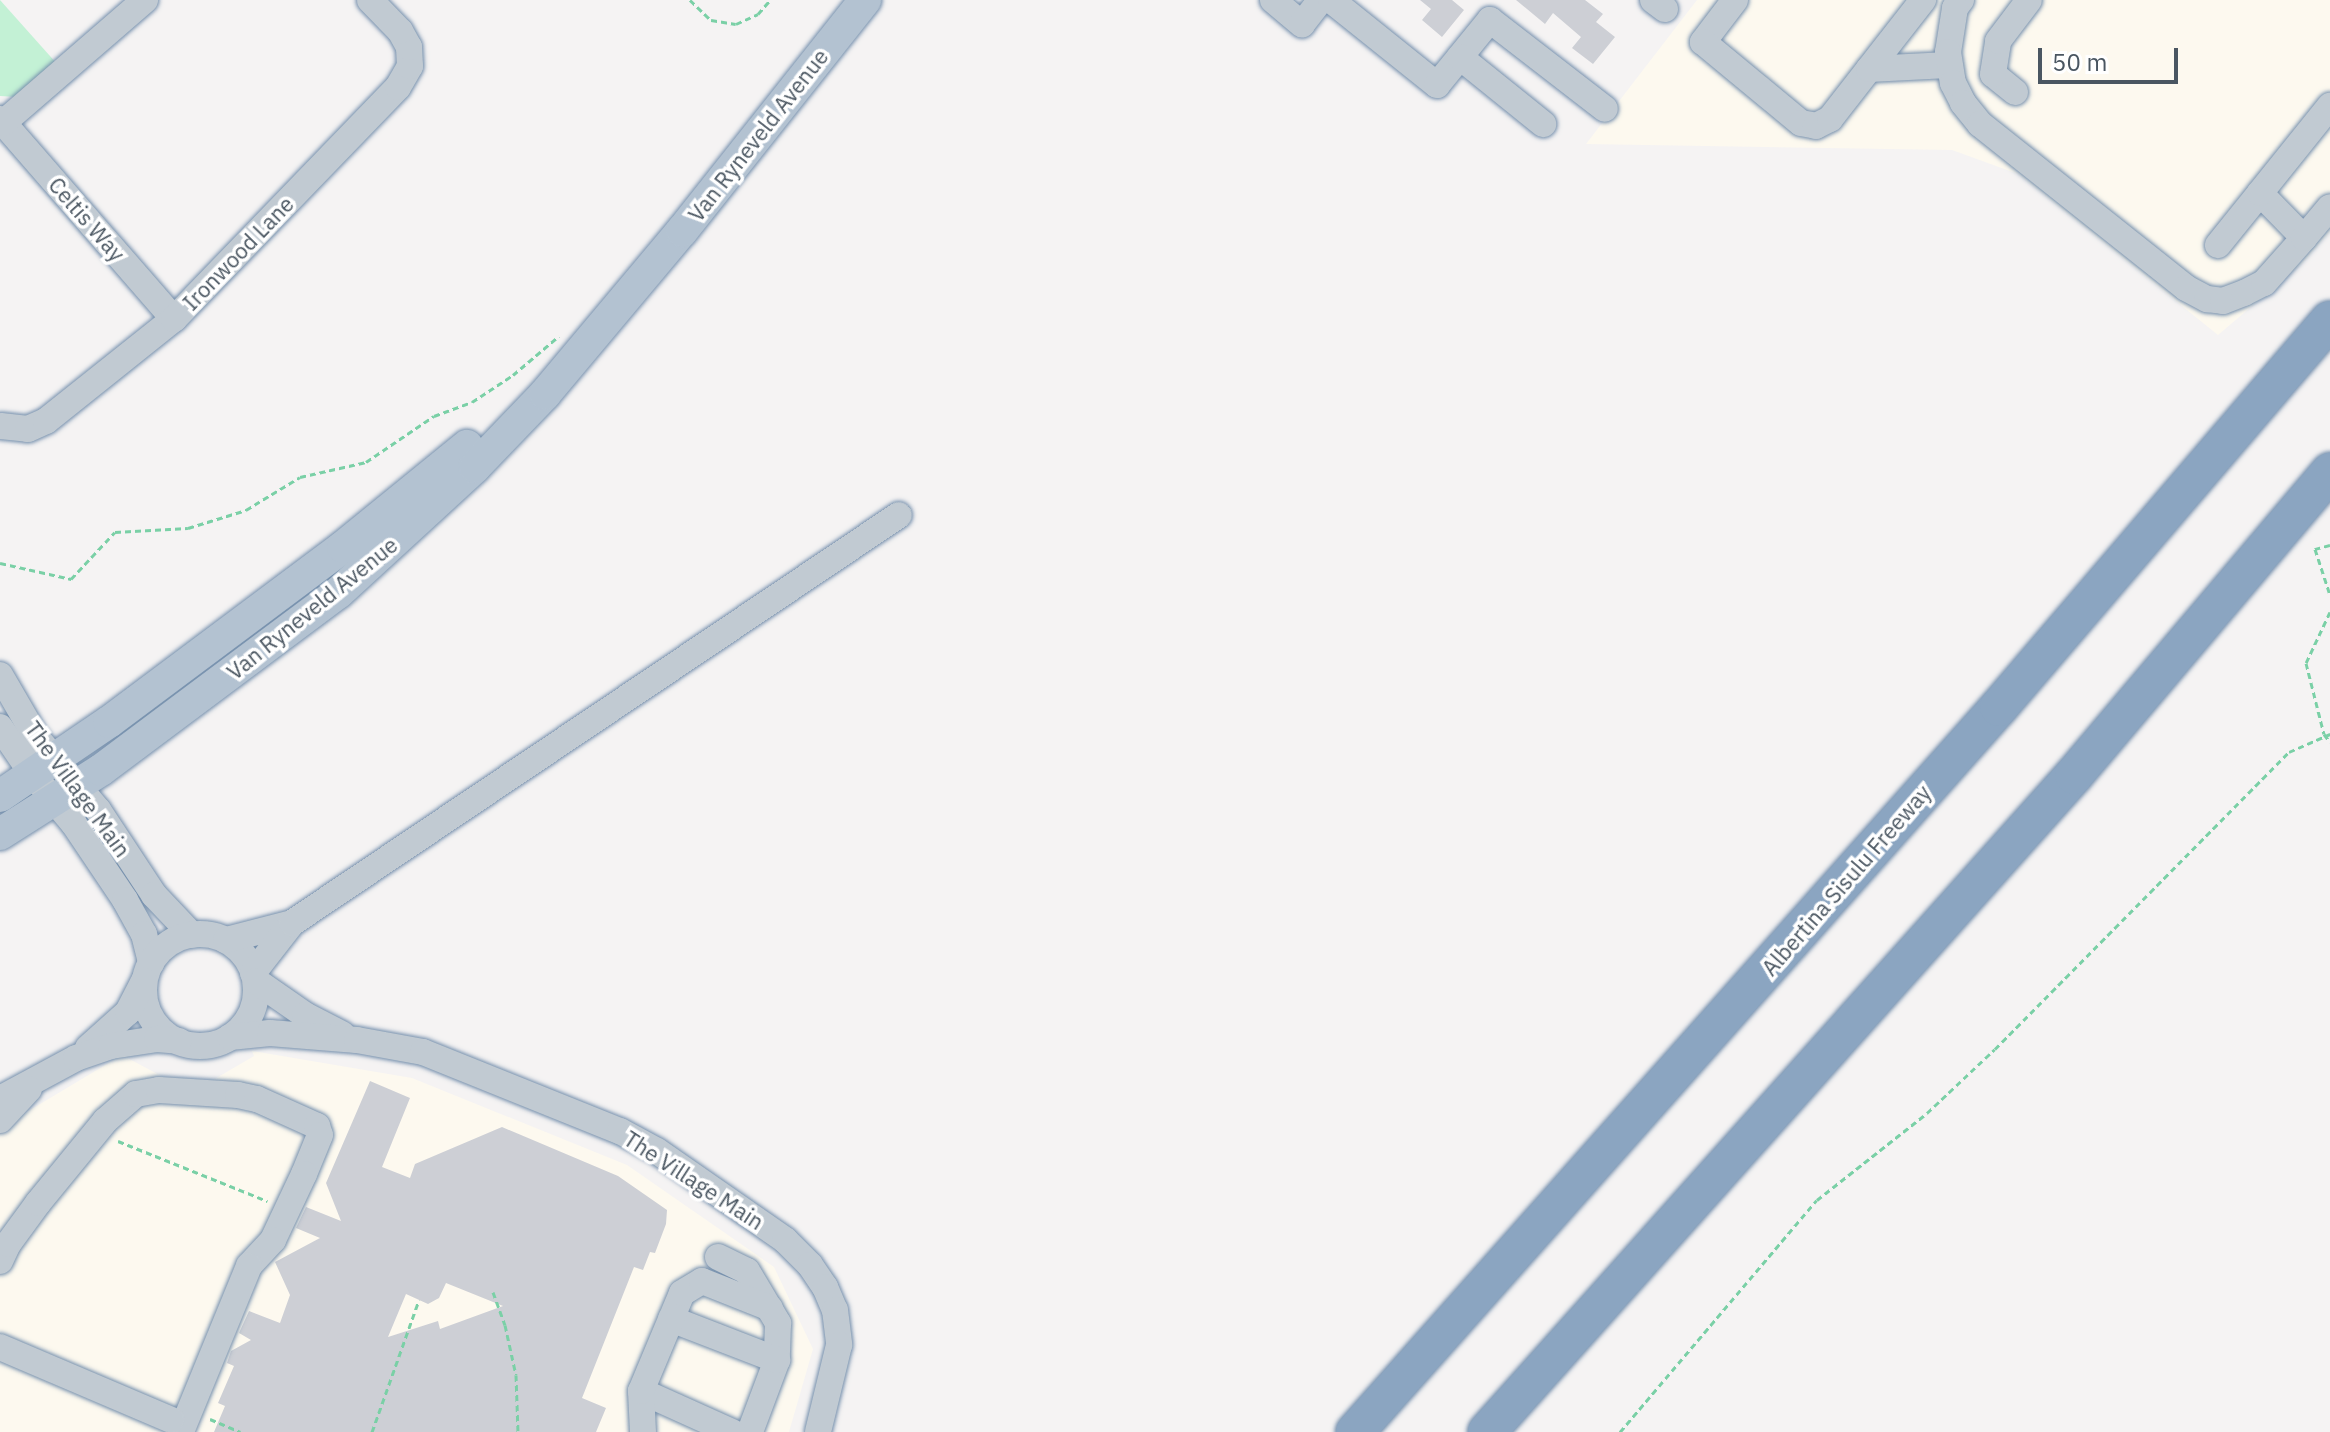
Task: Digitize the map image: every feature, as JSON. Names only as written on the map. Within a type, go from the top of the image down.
[{"type":"highway","name":"Albertina Sisulu Freeway","points":[[1355,1432],[1999,707],[2330,320]]},
{"type":"highway","points":[[1487,1432],[2074,775],[2330,472]]},
{"type":"highway","points":[[1512,1432],[1760,1145],[1845,1031]]},
{"type":"main road","name":"Van Ryneveld Avenue","points":[[0,796],[44,767],[424,484],[682,231],[865,0]]},
{"type":"main road","name":"Van Ryneveld Avenue","points":[[0,834],[65,794],[338,593],[475,467],[545,394],[574,338]]},
{"type":"street","points":[[2,121],[145,0]]},
{"type":"street","name":"Ironwood Lane","points":[[1,426],[28,429],[46,421],[174,319],[404,78],[410,66],[409,47],[394,23],[370,0]]},
{"type":"street","points":[[1273,0],[1302,24],[1321,0]]},
{"type":"street","points":[[1331,0],[1437,85],[1490,20],[1605,109]]},
{"type":"street","points":[[1735,0],[1703,42],[1801,123],[1816,126],[1830,119],[1923,0]]},
{"type":"street","points":[[1961,0],[1955,8],[1949,32],[1948,65],[1963,103],[1980,124],[2186,288],[2207,299],[2223,301],[2264,283],[2330,207]]},
{"type":"street","points":[[2015,92],[1993,74],[1998,41],[2029,0]]},
{"type":"street","points":[[1460,57],[1543,124]]},
{"type":"street","points":[[1869,69],[1948,65]]},
{"type":"street","points":[[2218,245],[2330,106]]},
{"type":"street","name":"Celtis Way","points":[[2,121],[174,319]]},
{"type":"street","points":[[2260,193],[2304,238]]},
{"type":"street","points":[[192,935],[226,940],[292,923],[899,515]]},
{"type":"street","name":"The Village Main","points":[[0,675],[44,767]]},
{"type":"street","name":"The Village Main","points":[[0,727],[44,767],[65,794],[74,824],[144,934],[148,971],[145,995],[156,1024],[179,1041]]},
{"type":"street","name":"The Village Main","points":[[65,794],[98,810],[154,895],[192,935],[162,950],[128,1012],[76,1058]]},
{"type":"street","points":[[230,1037],[251,1015],[254,977],[292,923]]},
{"type":"street","name":"The Village Main","points":[[226,940],[240,951],[254,977],[305,1015],[357,1040]]},
{"type":"street","name":"The Village Main","points":[[0,1099],[76,1058],[130,1041],[179,1041],[206,1046],[230,1037],[270,1033],[357,1040],[434,1055],[620,1131],[657,1151],[792,1247],[825,1287],[837,1319],[838,1360],[818,1432]]},
{"type":"street","points":[[0,1120],[8,1116],[36,1079]]},
{"type":"street","points":[[0,1347],[181,1421],[249,1266],[273,1240],[320,1135],[319,1128],[310,1121],[246,1096],[159,1090],[136,1094],[101,1127],[3,1249]]},
{"type":"street","points":[[718,1257],[747,1271],[778,1323],[777,1360],[750,1432]]},
{"type":"street","points":[[643,1432],[641,1391],[682,1293],[702,1281],[770,1308]]},
{"type":"street","points":[[671,1319],[777,1360]]},
{"type":"street","points":[[641,1391],[732,1432]]},
{"type":"path","points":[[690,0],[711,20],[736,24],[758,14],[770,0]]},
{"type":"path","points":[[0,563],[71,579],[115,532],[188,528],[246,510],[300,477],[366,462],[434,416],[472,402],[574,338]]},
{"type":"path","points":[[2330,545],[2315,549],[2330,595]]},
{"type":"path","points":[[2330,612],[2306,663],[2330,742]]},
{"type":"path","points":[[1620,1432],[1817,1200],[1927,1113],[1995,1049],[2289,752],[2327,734]]},
{"type":"path","points":[[101,1127],[108,1137],[287,1209]]},
{"type":"path","points":[[493,1292],[505,1325],[516,1375],[518,1432]]},
{"type":"path","points":[[372,1432],[419,1300]]},
{"type":"path","points":[[181,1421],[240,1432]]},
{"type":"shaded area","points":[[1697,0],[2330,0],[2330,232],[2304,262],[2218,335],[2018,174],[1952,150],[1586,144]]},
{"type":"shaded area","points":[[252,1051],[412,1078],[627,1165],[774,1267],[813,1349],[789,1432],[0,1432],[0,1128],[122,1055],[163,1077],[213,1080],[254,1056]]},
{"type":"green space","points":[[0,0],[58,65],[17,97],[0,96]]},
{"type":"building","points":[[1420,0],[1452,0],[1464,10],[1442,37],[1422,20],[1431,9]]},
{"type":"building","points":[[1516,0],[1585,0],[1603,14],[1596,22],[1615,37],[1593,64],[1572,48],[1581,37],[1553,13],[1545,24]]},
{"type":"building","points":[[370,1081],[410,1098],[382,1167],[410,1178],[415,1164],[502,1127],[618,1176],[667,1210],[666,1224],[655,1253],[650,1252],[643,1270],[634,1267],[582,1398],[606,1408],[596,1432],[214,1432],[225,1406],[218,1403],[234,1366],[227,1363],[231,1351],[251,1340],[239,1333],[249,1311],[280,1323],[290,1295],[275,1262],[320,1238],[296,1228],[306,1207],[341,1221],[326,1183]],"holes":[[[446,1283],[503,1306],[440,1329],[438,1321],[388,1337],[406,1294],[428,1304],[439,1298]]]}]
